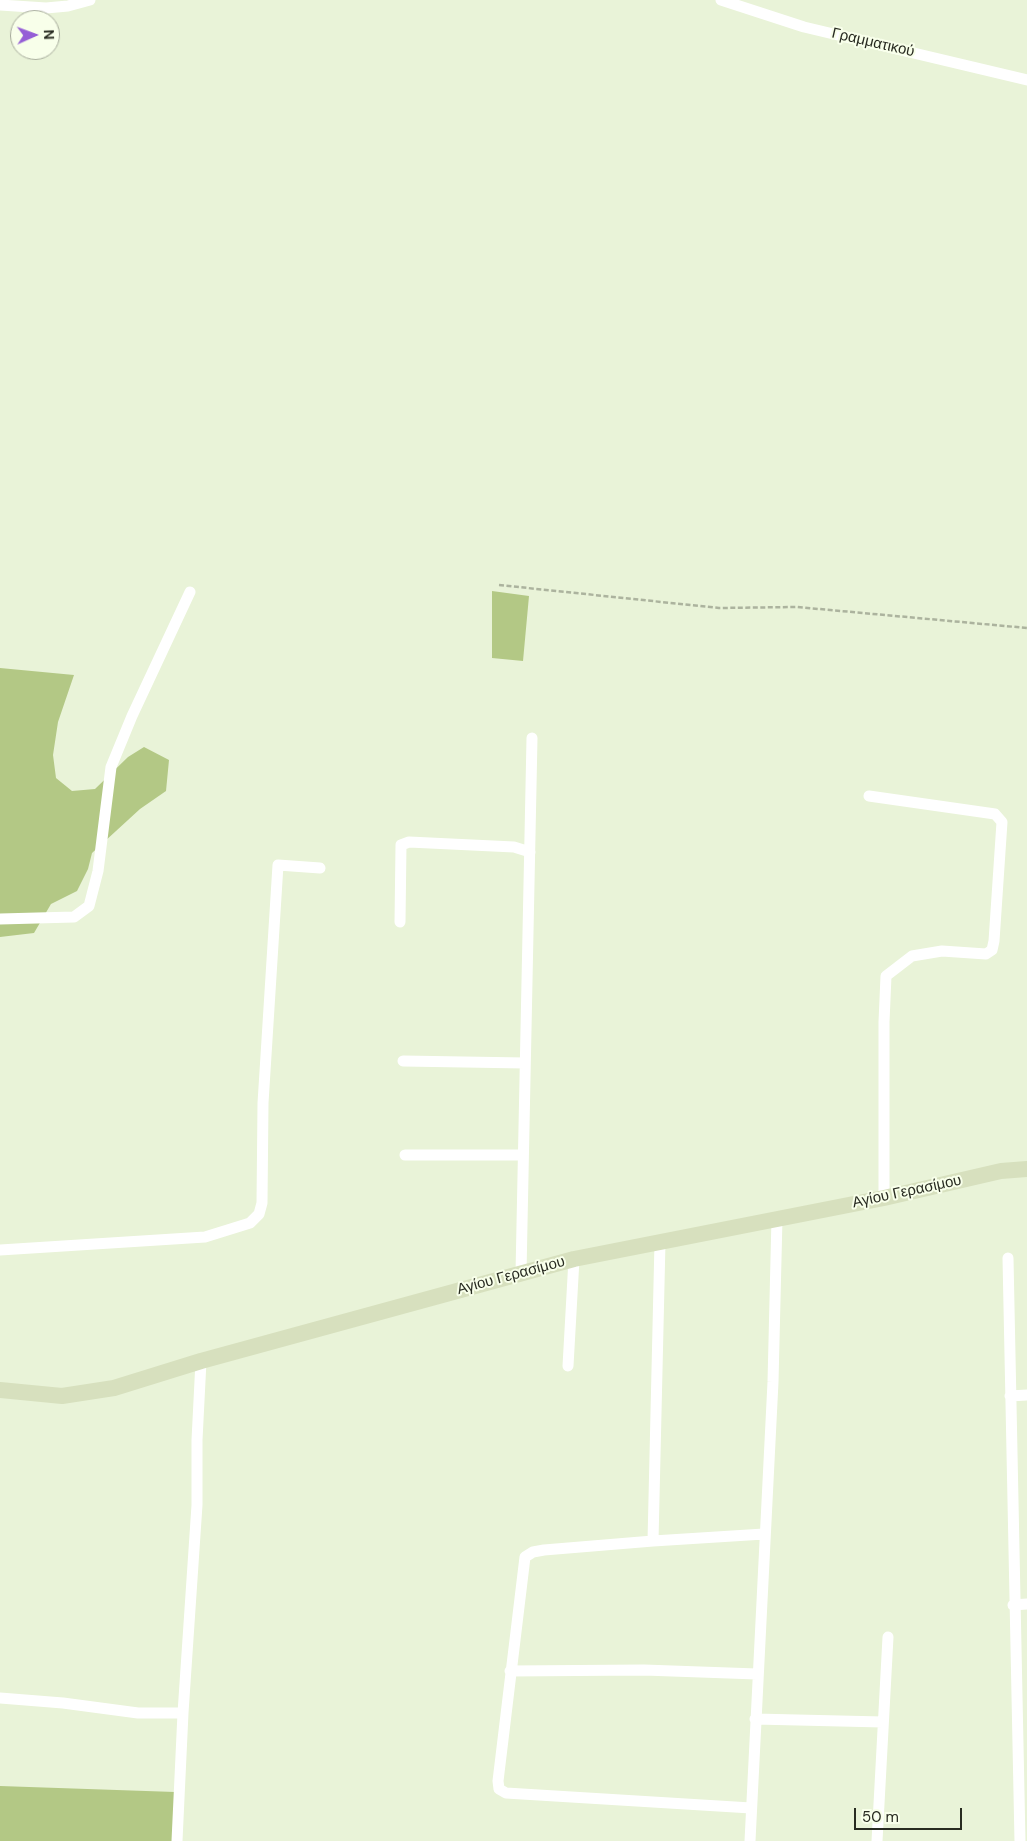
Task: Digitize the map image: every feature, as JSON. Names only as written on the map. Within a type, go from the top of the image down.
[{"type":"street","points":[[0,5],[46,8],[68,6],[90,0]]},
{"type":"street","name":"Γραμματικού","points":[[721,0],[804,26],[1027,80]]},
{"type":"street","points":[[0,919],[74,917],[89,906],[98,871],[111,767],[132,716],[190,592]]},
{"type":"street","points":[[521,1273],[532,738]]},
{"type":"street","points":[[869,796],[995,814],[1002,822],[992,950],[986,954],[942,951],[912,956],[886,976],[884,1022],[884,1198]]},
{"type":"street","points":[[400,922],[401,845],[409,842],[514,846],[530,852]]},
{"type":"street","points":[[0,1250],[205,1236],[250,1223],[259,1214],[262,1203],[263,1103],[278,865],[320,868]]},
{"type":"street","points":[[403,1061],[525,1063]]},
{"type":"street","points":[[405,1155],[523,1155]]},
{"type":"street","name":"Αγίου Γερασίμου","points":[[0,1390],[62,1396],[114,1388],[200,1361],[574,1259],[884,1198],[1001,1172],[1027,1169]]},
{"type":"street","points":[[750,1841],[773,1382],[777,1218]]},
{"type":"street","points":[[653,1541],[660,1242]]},
{"type":"street","points":[[1008,1258],[1014,1604],[1023,1821],[1020,1841]]},
{"type":"street","points":[[568,1366],[574,1259]]},
{"type":"street","points":[[176,1841],[197,1505],[200,1361]]},
{"type":"street","points":[[1010,1396],[1027,1395]]},
{"type":"street","points":[[751,1808],[506,1793],[499,1789],[498,1781],[525,1557],[533,1552],[544,1550],[764,1534]]},
{"type":"street","points":[[1014,1604],[1027,1604]]},
{"type":"street","points":[[877,1841],[888,1637]]},
{"type":"street","points":[[510,1671],[644,1670],[757,1674]]},
{"type":"street","points":[[0,1698],[63,1703],[138,1713],[183,1713]]},
{"type":"street","points":[[755,1719],[883,1722]]},
{"type":"path","points":[[499,585],[719,608],[797,607],[1027,628]]},
{"type":"green space","points":[[492,591],[529,596],[523,661],[492,658]]},
{"type":"green space","points":[[0,668],[74,675],[58,722],[53,755],[56,778],[72,791],[95,789],[128,757],[144,747],[169,760],[166,791],[140,809],[92,853],[88,869],[77,891],[51,904],[34,933],[0,937]]},
{"type":"green space","points":[[0,1786],[175,1792],[172,1841],[0,1841]]}]
